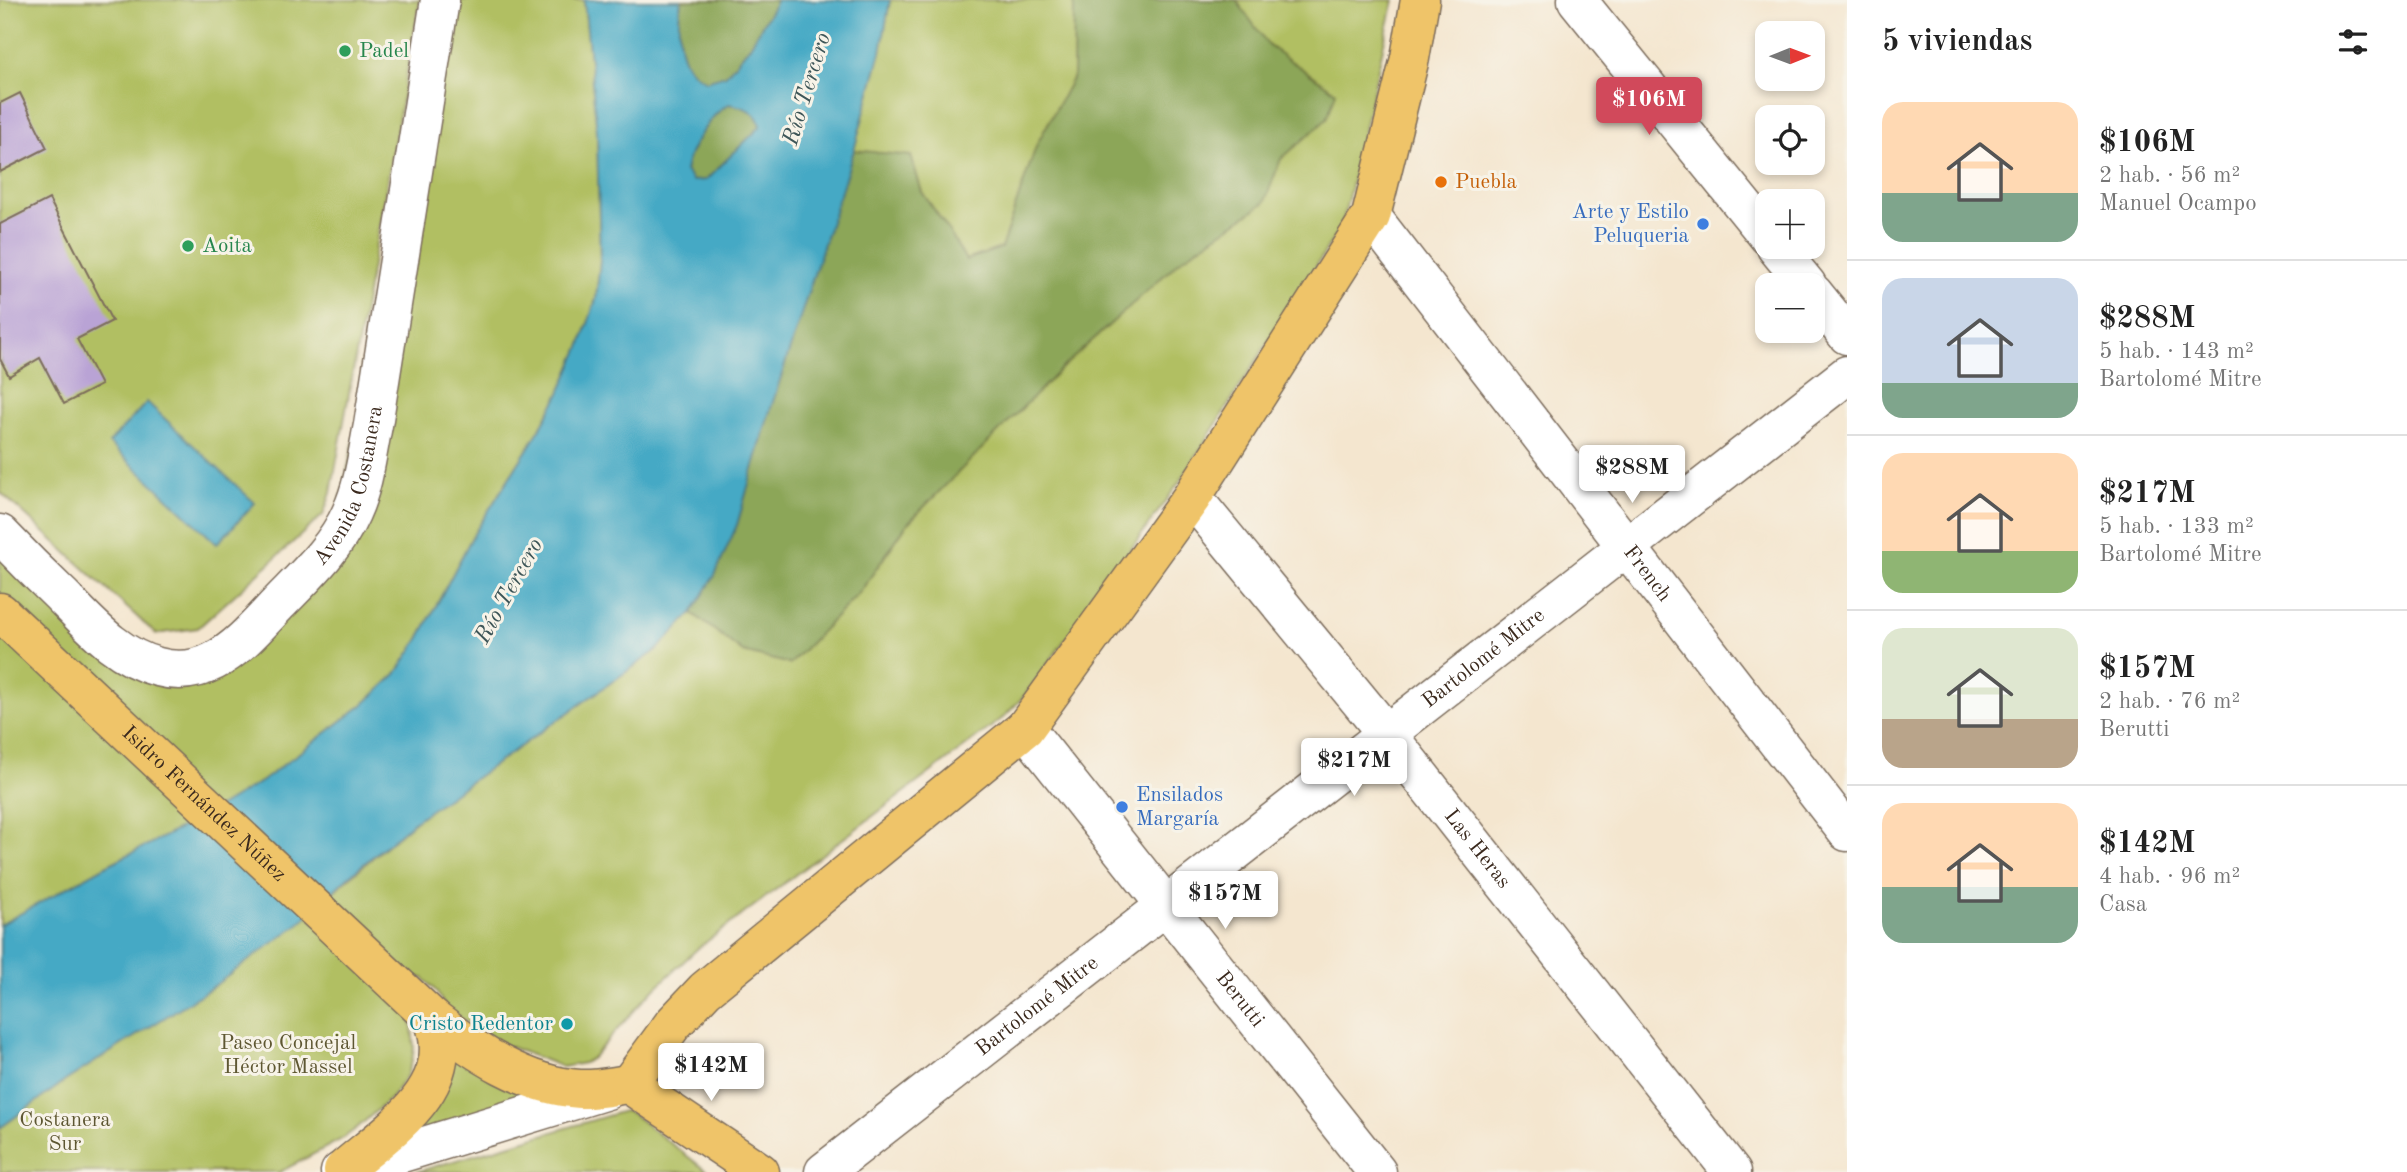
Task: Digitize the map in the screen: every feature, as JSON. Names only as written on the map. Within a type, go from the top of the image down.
[{"type":"main road","points":[[757,1171],[629,1084],[673,1024],[705,990],[1025,728],[1192,498],[1371,215],[1410,58],[1420,0]]},
{"type":"main road","name":"Isidro Fernández Núñez","points":[[0,612],[421,1007],[458,1038],[496,1062],[533,1078],[579,1089],[629,1084]]},
{"type":"main road","points":[[341,1171],[398,1122],[431,1086],[440,1057],[438,1030],[421,1007]]},
{"type":"street","name":"Avenida Costanera","points":[[3,543],[106,640],[140,661],[176,670],[196,669],[233,648],[333,544],[351,515],[361,487],[440,0]]},
{"type":"street","points":[[1577,0],[1755,220]]},
{"type":"street","name":"French","points":[[1371,215],[1847,832]]},
{"type":"street","points":[[1786,259],[1797,273]]},
{"type":"street","points":[[1825,308],[1847,335]]},
{"type":"street","name":"Bartolomé Mitre","points":[[824,1172],[1847,375]]},
{"type":"street","name":"Las Heras","points":[[1192,498],[1387,734],[1732,1172]]},
{"type":"street","name":"Berutti","points":[[1025,728],[1377,1172]]},
{"type":"street","points":[[341,1171],[629,1084]]},
{"type":"green space","name":"Aoita","points":[[0,0],[420,0],[331,493],[323,515],[198,628],[156,634],[0,492]]},
{"type":"green space","points":[[451,0],[584,0],[597,132],[600,261],[596,299],[581,345],[560,393],[472,537],[419,639],[396,674],[364,704],[262,781],[203,817],[106,866],[0,925],[0,546],[174,681],[325,571]]},
{"type":"green space","points":[[681,0],[777,0],[750,46],[726,75],[706,81],[693,72],[683,56],[679,27]]},
{"type":"green space","points":[[890,0],[1394,0],[1342,225],[1181,480],[1025,695],[1004,717],[697,949],[649,994],[592,1058],[584,1063],[563,1067],[505,1045],[448,1011],[436,991],[423,978],[410,976],[326,898],[416,820],[657,650],[817,268],[881,52]]},
{"type":"green space","points":[[1074,0],[1236,0],[1269,46],[1336,92],[1327,119],[1281,159],[1264,203],[1182,259],[1062,368],[908,523],[860,592],[790,664],[743,652],[692,613],[715,575],[737,525],[768,417],[854,150],[911,156],[922,192],[966,260],[1001,248],[1037,144],[1073,77]]},
{"type":"green space","points":[[729,104],[745,108],[754,114],[760,127],[706,180],[693,181],[685,171],[690,153],[708,124]]},
{"type":"green space","name":"Paseo Concejal Héctor Massel","points":[[308,915],[411,1018],[414,1047],[407,1075],[392,1097],[357,1128],[342,1139],[280,1172],[0,1172],[0,1128],[65,1081],[214,986]]},
{"type":"green space","points":[[450,1053],[526,1096],[396,1140]]},
{"type":"green space","points":[[624,1111],[631,1113],[708,1172],[416,1172]]},
{"type":"water","name":"Río Tercero","points":[[584,0],[681,0],[679,27],[683,56],[693,72],[706,81],[726,75],[750,46],[777,0],[890,0],[881,52],[854,150],[768,417],[737,525],[715,575],[692,613],[657,650],[416,820],[347,878],[300,923],[214,986],[65,1081],[0,1128],[0,925],[106,866],[203,817],[262,781],[364,704],[396,674],[419,639],[472,537],[560,393],[581,345],[596,299],[600,261],[597,132]],"holes":[[[729,104],[745,108],[754,114],[760,127],[706,180],[693,181],[685,171],[695,143],[708,124]]]},
{"type":"water","points":[[147,402],[255,503],[217,544],[109,443]]},
{"type":"building","points":[[20,93],[47,148],[0,172],[0,103]]},
{"type":"building","points":[[49,199],[112,321],[77,339],[101,385],[64,404],[40,358],[9,376],[0,359],[0,224]]},
{"type":"place","name":"Padel","points":[[345,51]]},
{"type":"place","name":"Puebla","points":[[1441,182]]},
{"type":"place","name":"Arte y Estilo Peluqueria","points":[[1703,224]]},
{"type":"place","name":"Aoita","points":[[188,246]]},
{"type":"place","name":"Ensilados Margaría","points":[[1122,807]]},
{"type":"place","name":"Cristo Redentor","points":[[567,1024]]},
{"type":"park label","name":"Costanera Sur","points":[[65,1132]]}]
